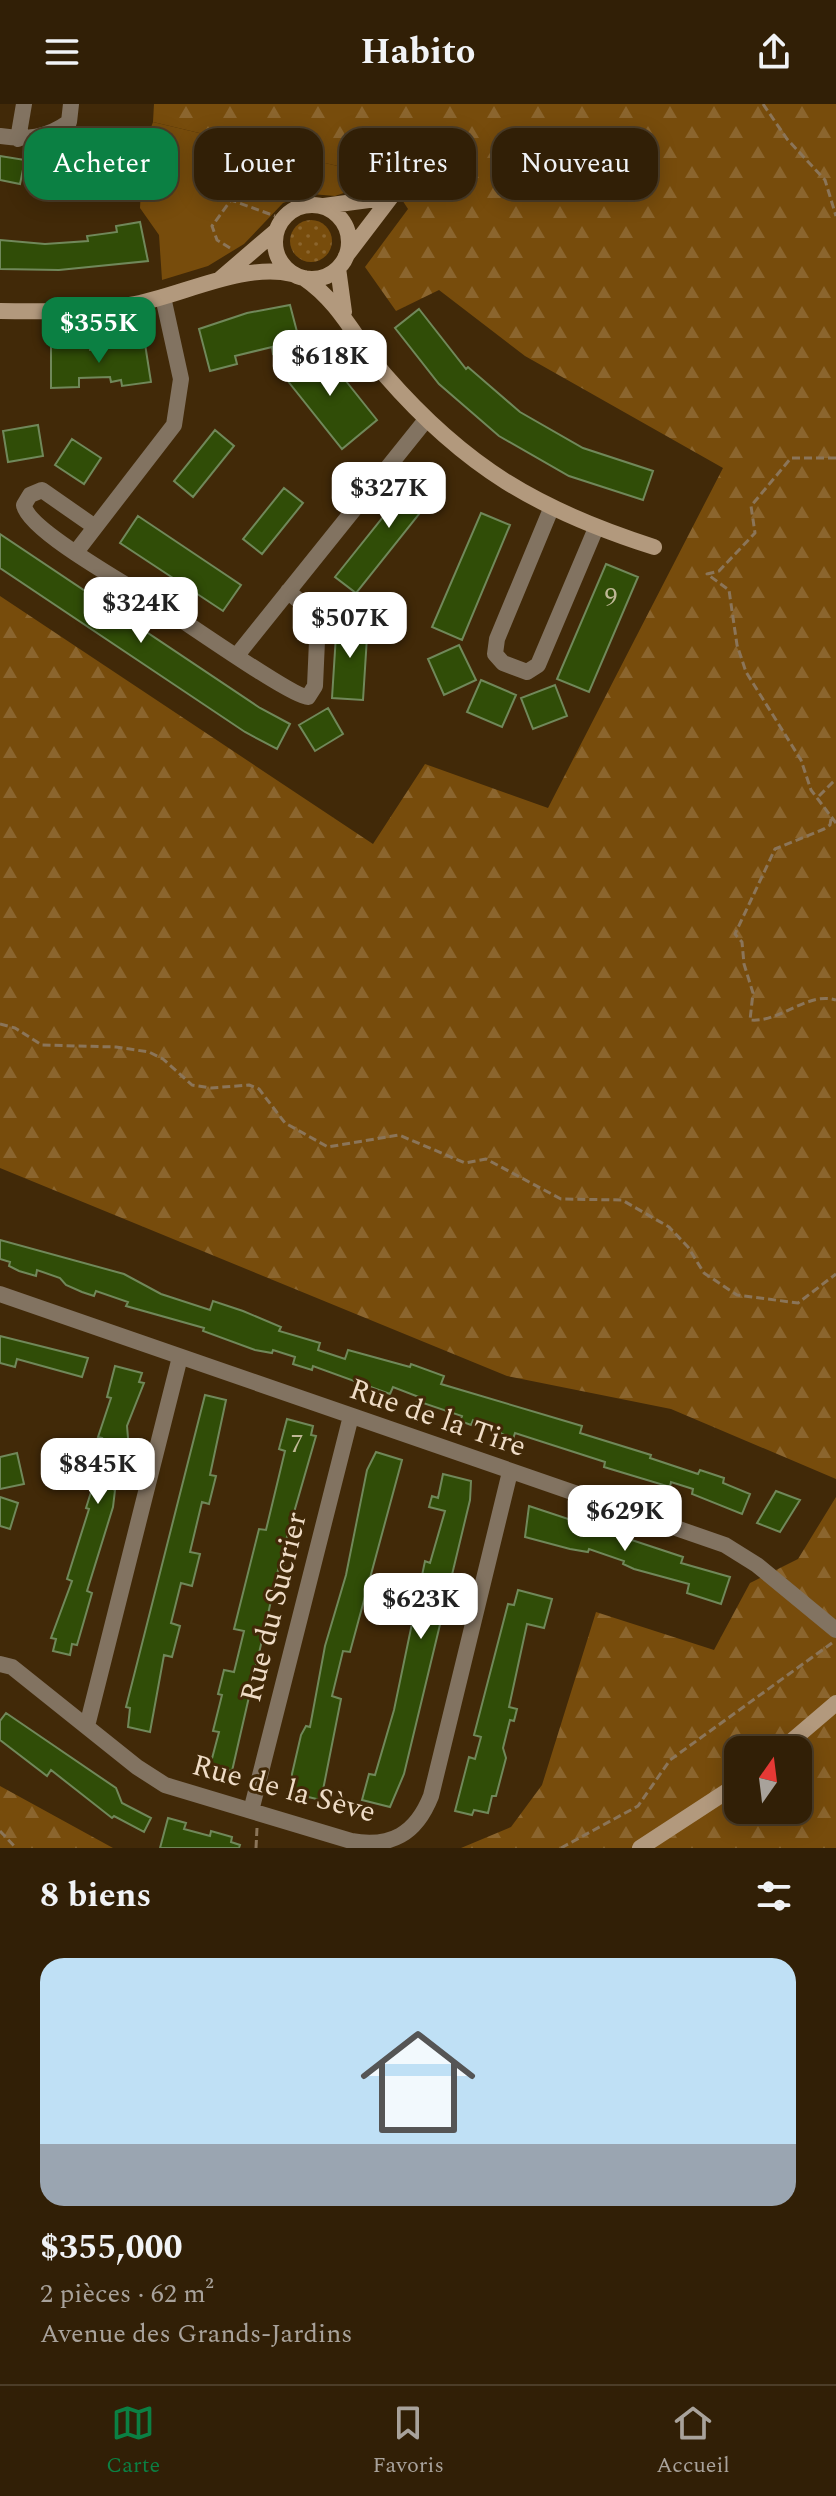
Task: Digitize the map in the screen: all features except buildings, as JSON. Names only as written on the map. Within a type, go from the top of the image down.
[{"type":"street","points":[[18,139],[24,104]]},
{"type":"street","points":[[0,136],[18,139],[51,135],[69,122],[71,104]]},
{"type":"street","points":[[0,311],[97,309],[163,297],[262,271],[298,276],[328,275],[342,262],[391,197],[300,206],[216,283]]},
{"type":"street","points":[[324,206],[343,222],[348,233],[342,262],[347,321]]},
{"type":"street","points":[[278,226],[277,255],[298,276],[322,290],[375,363],[425,421],[477,465],[551,509],[654,547]]},
{"type":"street","points":[[76,552],[165,440],[179,410],[181,379],[163,297]]},
{"type":"street","points":[[238,654],[425,421]]},
{"type":"street","points":[[95,527],[42,490],[30,495],[24,505],[26,515],[76,552],[238,654],[297,696],[308,697],[312,692],[318,618],[288,591]]},
{"type":"street","points":[[551,509],[495,646],[498,660],[512,667],[527,672],[538,665],[596,528]]},
{"type":"street","name":"Rue de la Tire","points":[[0,1294],[725,1545],[757,1565],[836,1630]]},
{"type":"street","points":[[87,1726],[180,1357]]},
{"type":"street","name":"Rue du Sucrier","points":[[255,1812],[351,1416]]},
{"type":"street","name":"Rue de la Sève","points":[[0,1664],[12,1667],[137,1767],[165,1785],[368,1844],[397,1840],[417,1823],[431,1796],[510,1472]]},
{"type":"street","points":[[797,1736],[836,1703]]},
{"type":"street","points":[[640,1848],[724,1793]]},
{"type":"path","points":[[763,104],[787,139],[825,180],[836,216]]},
{"type":"path","points":[[230,248],[217,240],[212,226],[231,200],[268,211],[278,226]]},
{"type":"path","points":[[836,458],[791,458],[783,465],[751,506],[755,533],[719,571],[707,574],[729,590],[737,645],[746,672],[801,760],[811,790],[836,823]]},
{"type":"path","points":[[818,798],[836,779]]},
{"type":"path","points":[[831,817],[830,825],[824,829],[775,849],[735,934],[742,942],[753,993],[750,1020],[768,1019],[819,999],[836,1000]]},
{"type":"path","points":[[0,1024],[15,1028],[42,1045],[132,1048],[149,1052],[163,1059],[192,1085],[211,1088],[249,1085],[259,1089],[285,1123],[328,1147],[399,1135],[465,1163],[486,1159],[561,1199],[622,1200],[669,1227],[688,1247],[704,1273],[737,1295],[798,1303],[836,1274]]},
{"type":"path","points":[[561,1848],[638,1806],[670,1760],[836,1640]]},
{"type":"path","points":[[255,1812],[256,1848]]},
{"type":"path","points":[[0,1831],[16,1848]]},
{"type":"green space","points":[[154,104],[836,104],[836,1479],[671,1409],[507,1376],[0,1168],[0,596],[373,844],[425,764],[548,808],[723,468],[525,356],[439,290],[396,311],[365,267],[408,209],[402,200],[476,200],[476,128],[339,128],[339,166],[323,163],[323,128],[194,128],[194,132],[153,122]]},
{"type":"green space","points":[[153,122],[194,132],[194,200],[292,200],[283,203],[244,244],[208,266],[162,280],[159,235],[140,208],[140,200],[178,200],[178,128],[151,128]]},
{"type":"green space","points":[[323,163],[339,166],[339,195],[323,195]]},
{"type":"green space","points":[[311,220],[326,226],[332,241],[326,256],[311,262],[296,256],[290,241],[296,226]]},
{"type":"green space","points":[[836,1497],[836,1848],[461,1848],[511,1827],[542,1785],[596,1612],[714,1650],[750,1583],[798,1559]]},
{"type":"green space","points":[[0,1786],[113,1848],[0,1848]]}]
